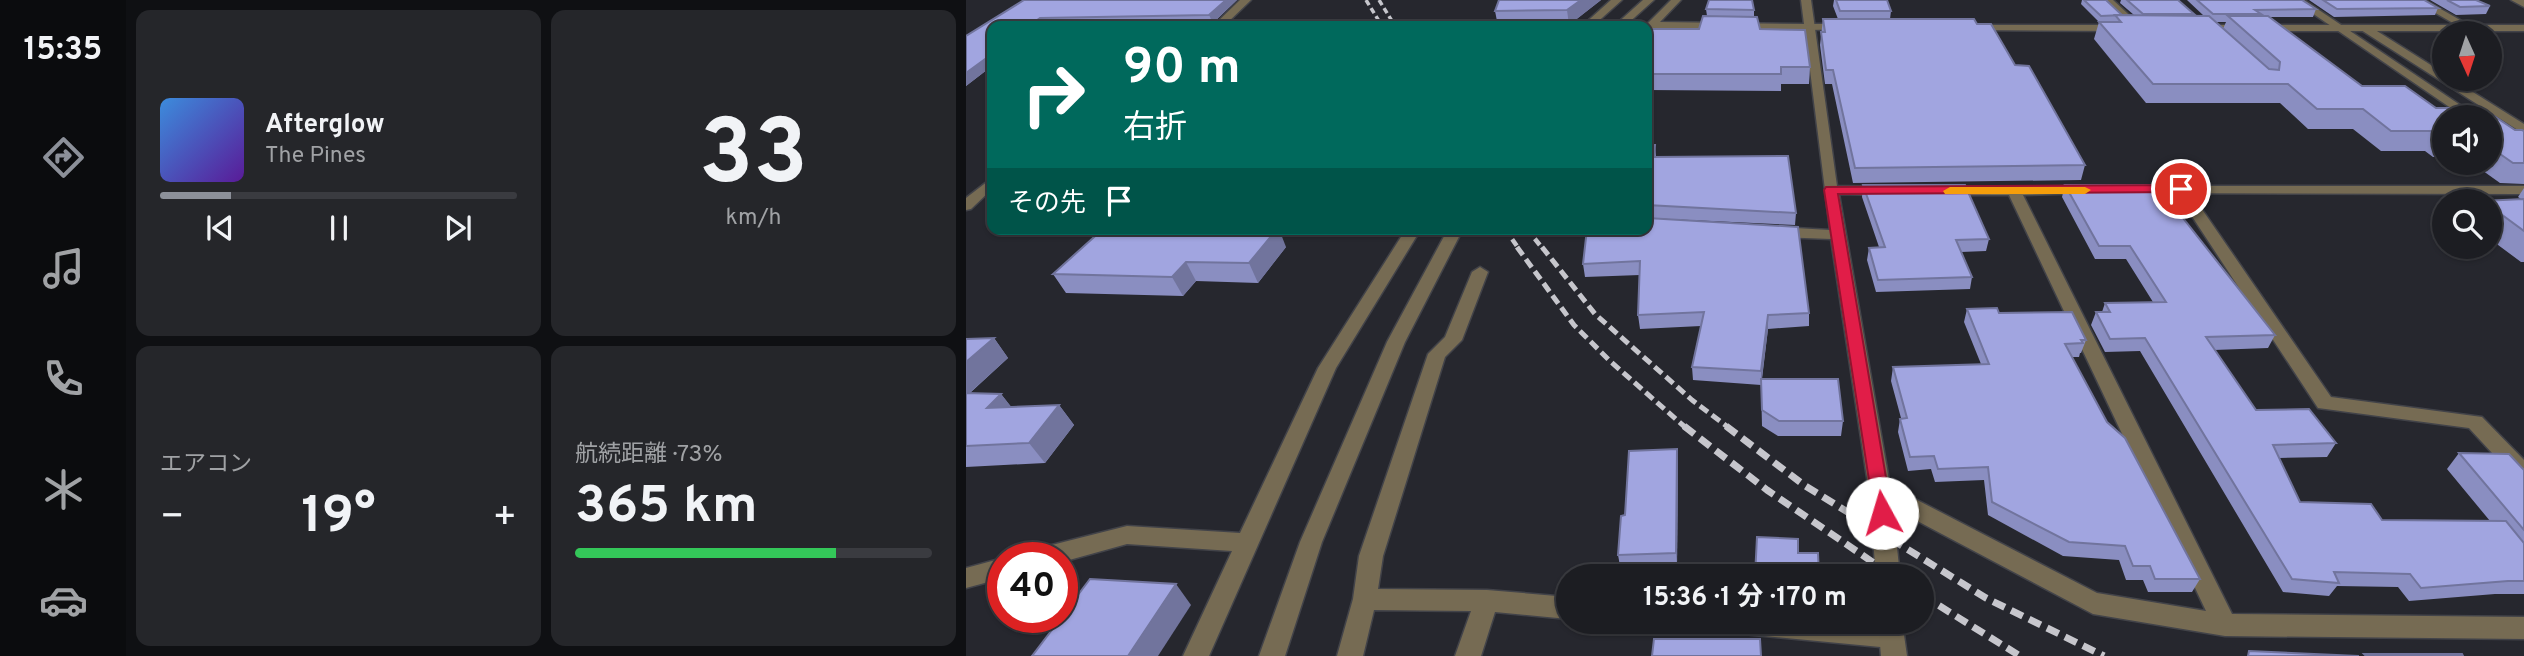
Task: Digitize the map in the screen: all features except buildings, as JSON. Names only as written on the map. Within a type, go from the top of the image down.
[{"type":"street","points":[[1224,21],[1247,0]]},
{"type":"street","points":[[1593,21],[1617,0]]},
{"type":"street","points":[[1625,21],[1649,0]]},
{"type":"street","points":[[1652,25],[1676,0]]},
{"type":"street","points":[[1806,0],[1831,190],[1880,491],[1887,564]]},
{"type":"street","points":[[2108,0],[2137,27]]},
{"type":"street","points":[[2298,0],[2454,105]]},
{"type":"street","points":[[2418,0],[2456,21]]},
{"type":"street","points":[[2516,0],[2524,4]]},
{"type":"street","points":[[2193,14],[2219,37]]},
{"type":"street","points":[[1652,28],[1850,27]]},
{"type":"street","points":[[1960,27],[2149,27]]},
{"type":"street","points":[[2186,28],[2432,28]]},
{"type":"street","points":[[2365,28],[2524,130]]},
{"type":"street","points":[[2502,28],[2524,28]]},
{"type":"street","points":[[966,206],[987,187]]},
{"type":"street","points":[[2181,189],[2325,404],[2475,422],[2524,474]]},
{"type":"street","points":[[1831,190],[1896,191]]},
{"type":"street","points":[[1936,191],[2098,190]]},
{"type":"street","points":[[2125,190],[2524,190]]},
{"type":"street","points":[[2015,191],[2225,625]]},
{"type":"street","points":[[1757,230],[1839,235]]},
{"type":"street","points":[[1196,656],[1327,368],[1410,235]]},
{"type":"street","points":[[1272,656],[1311,542],[1396,342],[1453,235]]},
{"type":"street","points":[[1350,656],[1365,599],[1371,556],[1437,354],[1453,340],[1479,272]]},
{"type":"street","points":[[1880,491],[2093,603],[2225,625],[2524,628]]},
{"type":"street","points":[[1078,548],[1127,535],[1247,543]]},
{"type":"street","points":[[966,578],[987,572]]},
{"type":"street","points":[[1365,599],[1487,601],[1556,607]]},
{"type":"street","points":[[1468,656],[1487,601]]},
{"type":"street","points":[[1852,634],[1892,638]]},
{"type":"railway","points":[[1366,0],[1379,21]]},
{"type":"railway","points":[[1379,0],[1392,21]]},
{"type":"railway","points":[[1509,235],[1519,249]]},
{"type":"railway","points":[[1532,235],[1543,249]]},
{"type":"railway","points":[[1517,247],[1574,325],[1610,361],[1686,428]]},
{"type":"railway","points":[[1542,247],[1595,314],[1692,400],[1729,428]]},
{"type":"railway","points":[[1684,426],[1767,490],[1875,564]]},
{"type":"railway","points":[[1726,426],[1804,485],[1986,598],[2104,656]]},
{"type":"railway","points":[[1934,602],[2020,656]]},
{"type":"slow traffic","points":[[1950,191],[2085,190]]},
{"type":"route","points":[[1882,513],[1831,190],[2181,189]]}]
